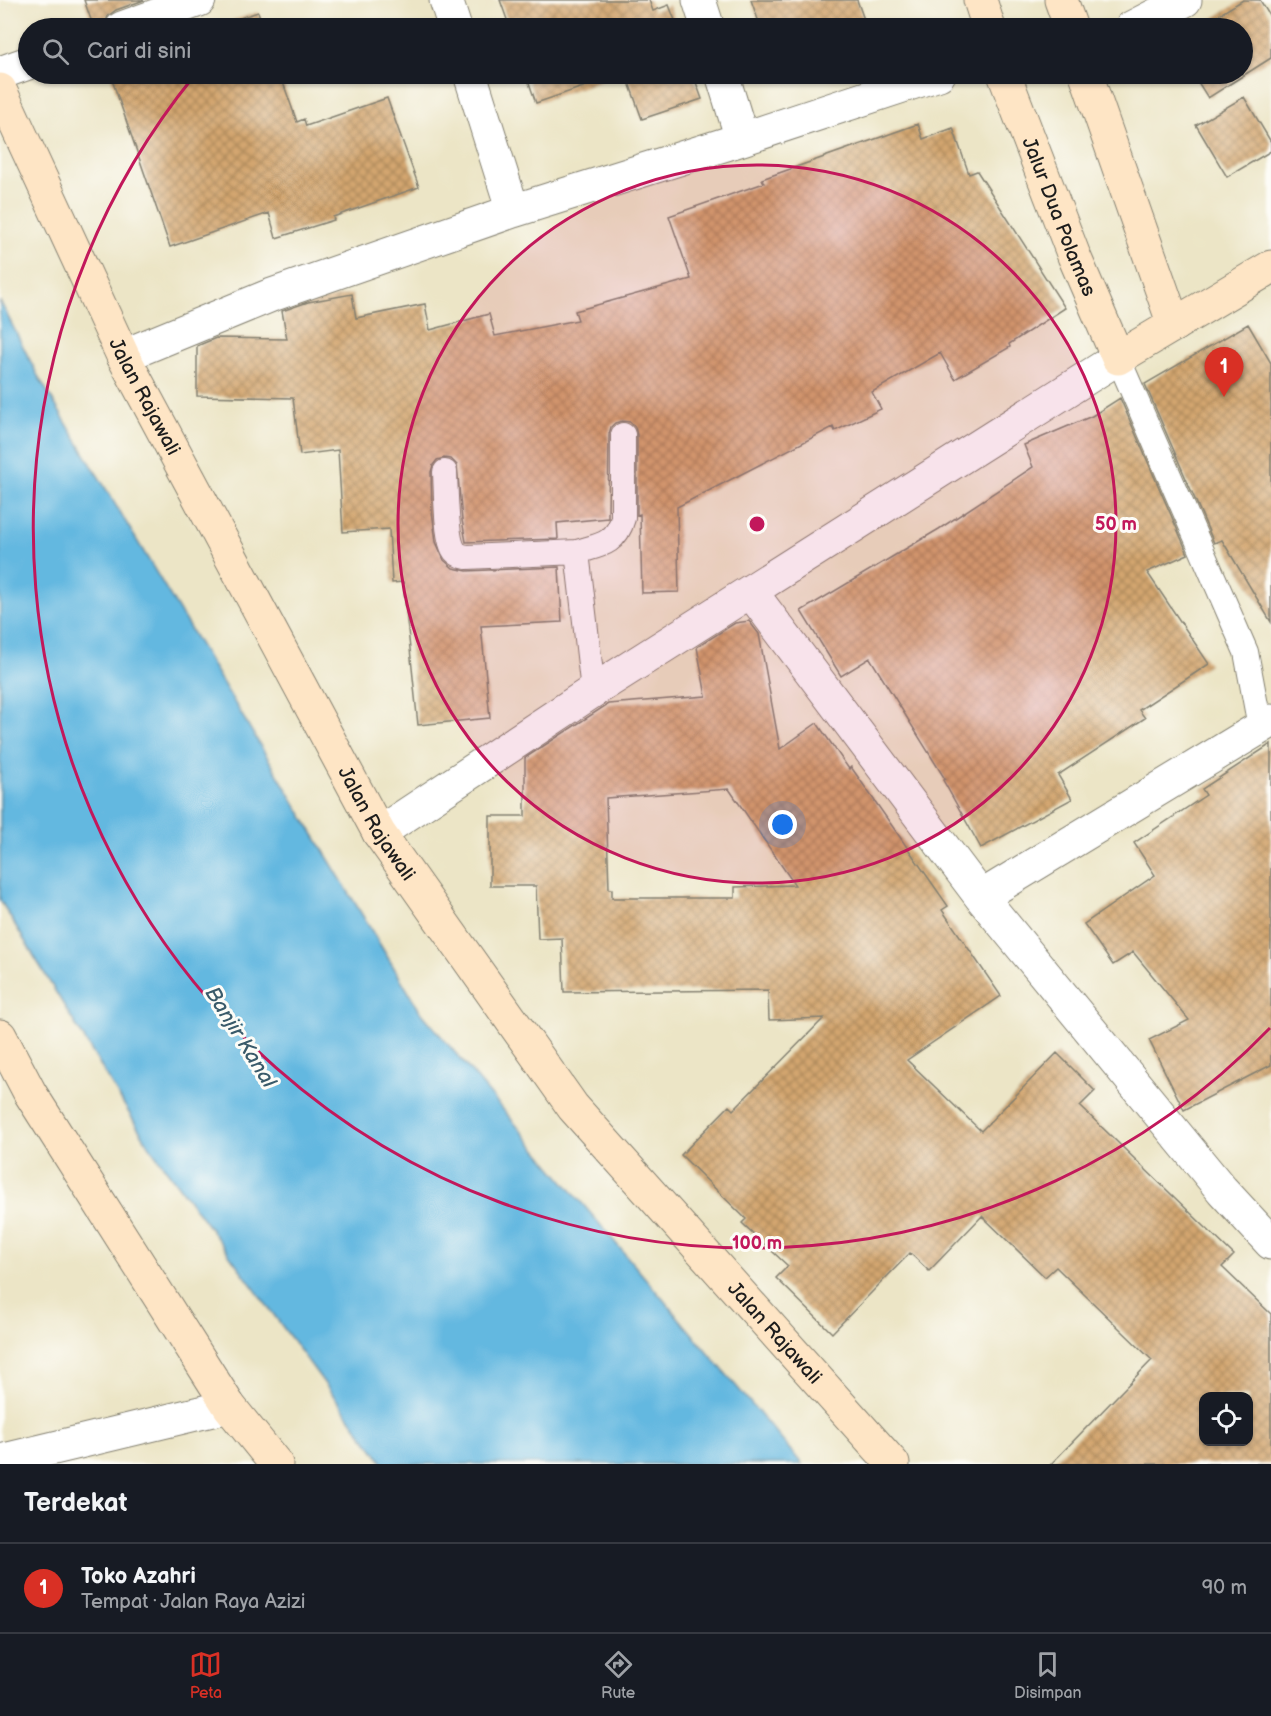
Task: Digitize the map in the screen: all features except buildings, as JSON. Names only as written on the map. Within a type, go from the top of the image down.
[{"type":"street","points":[[150,18],[199,0]]},
{"type":"street","points":[[446,0],[452,18]]},
{"type":"street","points":[[699,0],[705,18]]},
{"type":"street","points":[[980,0],[986,18]]},
{"type":"street","points":[[1061,0],[1067,18]]},
{"type":"street","points":[[1150,18],[1185,0]]},
{"type":"street","points":[[0,73],[18,67]]},
{"type":"street","points":[[473,84],[513,211]]},
{"type":"street","points":[[725,84],[742,139]]},
{"type":"street","points":[[123,356],[269,296],[513,211],[909,84]]},
{"type":"street","name":"Jalur Dua Polamas","points":[[1008,84],[1074,256],[1118,358]]},
{"type":"street","points":[[1090,84],[1174,324]]},
{"type":"street","name":"Jalan Rajawali","points":[[0,90],[123,356],[379,833],[573,1107],[893,1464]]},
{"type":"street","points":[[379,833],[593,691],[1118,358],[1271,267]]},
{"type":"street","points":[[751,592],[981,897],[1222,1190],[1271,1243]]},
{"type":"street","points":[[981,897],[1265,724]]},
{"type":"street","points":[[0,1036],[30,1093],[230,1406],[276,1464]]},
{"type":"street","points":[[0,1461],[86,1453],[230,1406]]},
{"type":"lane","points":[[1118,358],[1246,652],[1265,724]]},
{"type":"lane","points":[[445,472],[450,536],[453,548],[459,556],[577,552],[611,540],[620,530],[623,518],[623,435]]},
{"type":"lane","points":[[577,552],[593,691]]},
{"type":"water","name":"Banjir Kanal","points":[[0,301],[38,376],[420,1011],[802,1464],[384,1464],[149,1146],[0,900]]},
{"type":"place","name":"Toko Azahri","points":[[1224,397]]}]
